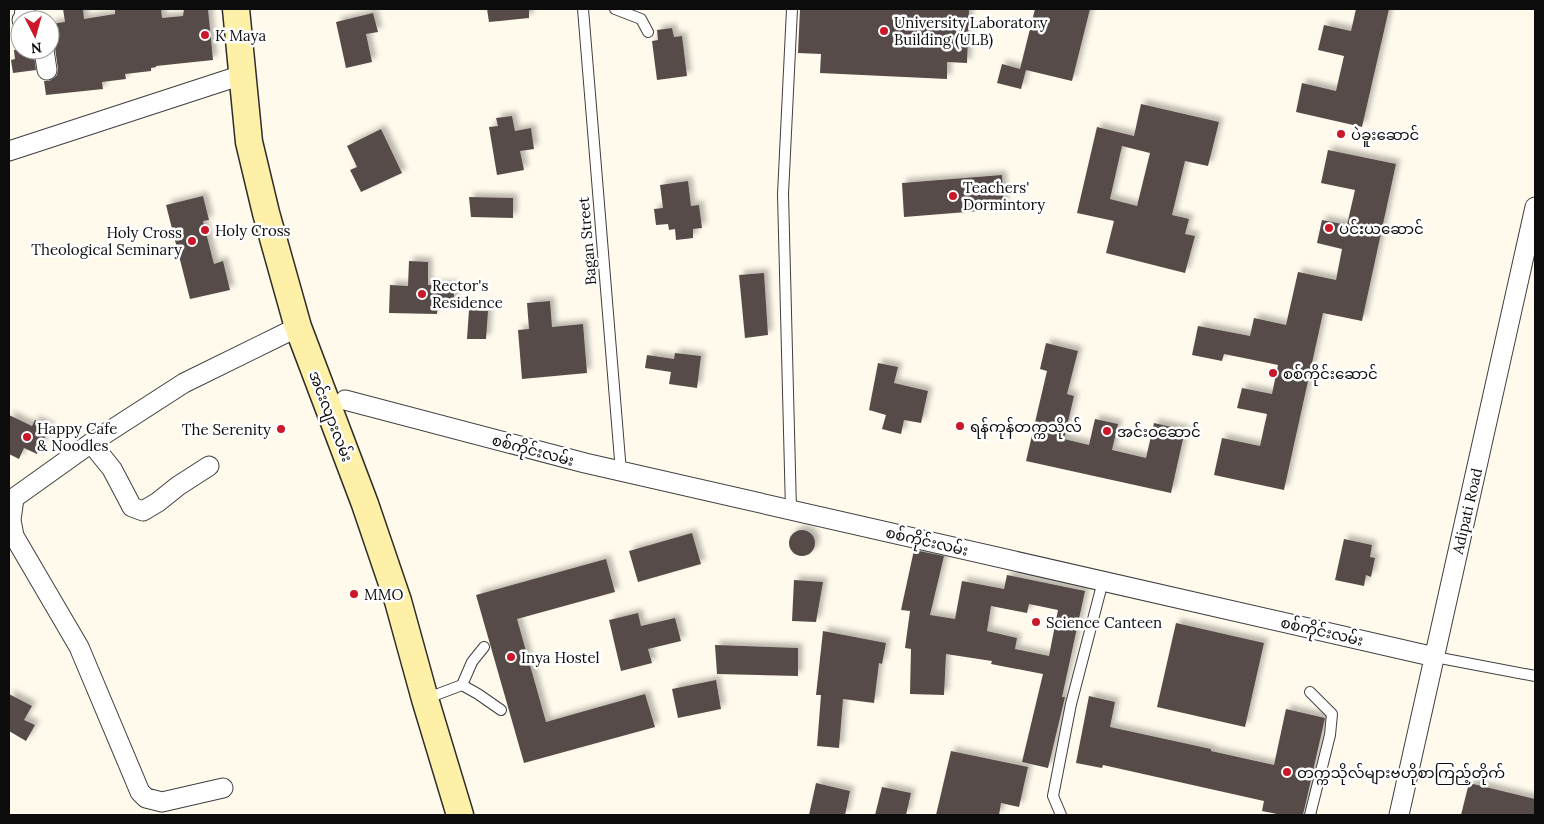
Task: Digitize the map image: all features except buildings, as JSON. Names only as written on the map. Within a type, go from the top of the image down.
[{"type":"main road","name":"အင်းလျားလမ်း","points":[[236,9],[250,142],[266,213],[298,327],[334,396],[365,504],[398,601],[424,699],[460,815]]},
{"type":"street","points":[[46,60],[47,70]]},
{"type":"street","points":[[9,151],[242,75]]},
{"type":"street","name":"Adipati Road","points":[[1399,815],[1535,207]]},
{"type":"street","points":[[223,788],[162,802],[146,798],[140,792],[79,647],[14,536],[11,520],[12,496],[184,383],[298,327]]},
{"type":"street","name":"စစ်ကိုင်းလမ်း","points":[[334,396],[585,464],[1435,657]]},
{"type":"street","points":[[91,443],[112,469],[132,507],[143,511],[209,466]]},
{"type":"lane","name":"Bagan Street","points":[[583,9],[621,472]]},
{"type":"lane","points":[[615,9],[641,19],[648,32]]},
{"type":"lane","points":[[791,510],[783,194],[792,9]]},
{"type":"lane","points":[[1060,815],[1053,796],[1071,704],[1103,581]]},
{"type":"lane","points":[[424,699],[462,685],[472,662],[484,647]]},
{"type":"lane","name":"စစ်ကိုင်းလမ်း","points":[[1435,657],[1535,676]]},
{"type":"lane","points":[[462,685],[501,710]]},
{"type":"lane","points":[[1310,692],[1332,714],[1330,734],[1310,815]]},
{"type":"place","name":"University Laboratory Building (ULB)","points":[[884,31]]},
{"type":"place","name":"K Maya","points":[[205,35]]},
{"type":"place","name":"ပဲခူးဆောင်","points":[[1341,134]]},
{"type":"place","name":"Teachers' Dormintory","points":[[953,196]]},
{"type":"place","name":"ပင်းယဆောင်","points":[[1329,228]]},
{"type":"place","name":"Holy Cross","points":[[205,230]]},
{"type":"place","name":"Holy Cross Theological Seminary","points":[[192,241]]},
{"type":"place","name":"Rector's Residence","points":[[422,294]]},
{"type":"place","name":"စစ်ကိုင်းဆောင်","points":[[1273,373]]},
{"type":"place","name":"ရန်ကုန်တက္ကသိုလ်","points":[[960,426]]},
{"type":"place","name":"The Serenity","points":[[281,429]]},
{"type":"place","name":"အင်းဝ‌ဆောင်","points":[[1107,431]]},
{"type":"place","name":"Happy Cafe & Noodles","points":[[27,437]]},
{"type":"place","name":"MMO","points":[[354,594]]},
{"type":"place","name":"Science Canteen","points":[[1036,622]]},
{"type":"place","name":"Inya Hostel","points":[[511,657]]},
{"type":"place","name":"တက္ကသိုလ်များဗဟိုစာကြည့်တိုက်","points":[[1287,772]]}]
